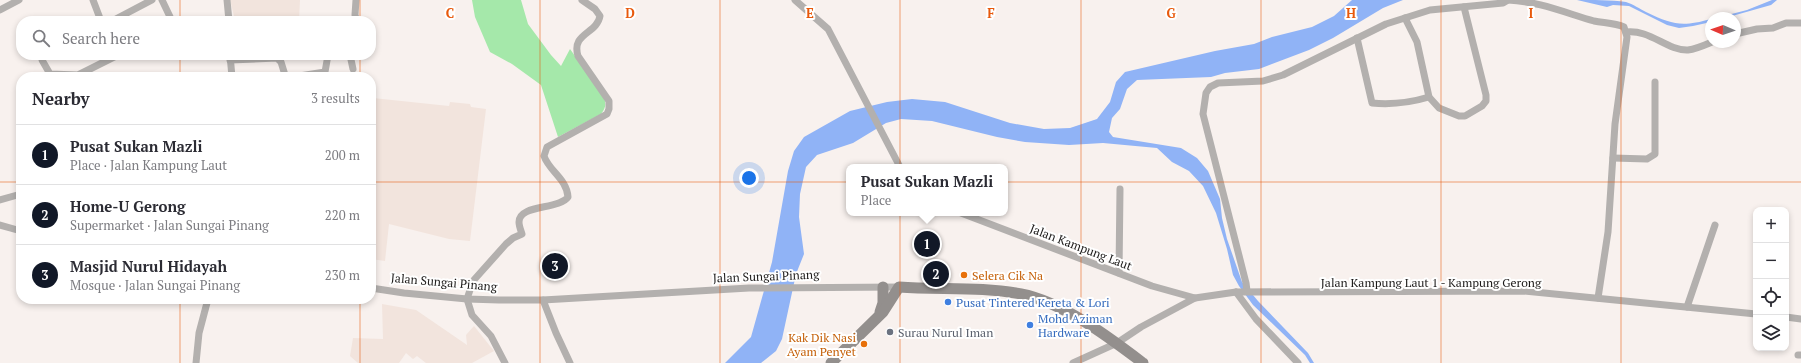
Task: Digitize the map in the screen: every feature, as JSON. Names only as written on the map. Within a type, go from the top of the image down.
[{"type":"street","points":[[0,10],[19,0]]},
{"type":"street","points":[[93,0],[99,16]]},
{"type":"street","points":[[122,16],[152,0]]},
{"type":"street","points":[[162,0],[170,16]]},
{"type":"street","points":[[227,0],[229,16]]},
{"type":"street","points":[[355,16],[356,0]]},
{"type":"street","points":[[505,363],[491,336],[472,315],[467,299],[473,281],[506,244],[522,234],[518,223],[523,213],[546,208],[566,200],[568,197],[568,192],[559,176],[546,161],[544,156],[547,147],[607,114],[609,109],[609,101],[576,51],[578,41],[599,21],[600,16],[595,9],[582,0]]},
{"type":"street","points":[[795,0],[828,30],[899,164]]},
{"type":"street","points":[[1298,363],[1256,319],[1242,292],[1246,283],[1203,114],[1206,93],[1210,87],[1218,83],[1263,81],[1283,75],[1386,24],[1430,10],[1503,3],[1508,0],[1525,0],[1598,22],[1619,24],[1624,27],[1627,37],[1615,124],[1608,232],[1598,298]]},
{"type":"street","points":[[1405,18],[1417,42],[1429,97],[1439,108],[1459,116],[1465,116],[1482,106],[1486,101],[1486,95],[1464,7]]},
{"type":"street","points":[[1741,33],[1756,29],[1774,28],[1786,23],[1801,23]]},
{"type":"street","points":[[1626,32],[1647,34],[1680,49],[1689,50],[1705,44]]},
{"type":"street","points":[[1357,38],[1372,103],[1392,105],[1408,103],[1429,97]]},
{"type":"street","points":[[42,60],[49,72]]},
{"type":"street","points":[[82,72],[107,60]]},
{"type":"street","points":[[230,60],[232,72]]},
{"type":"street","points":[[279,60],[284,72]]},
{"type":"street","points":[[325,72],[327,60]]},
{"type":"street","points":[[351,60],[353,69]]},
{"type":"street","points":[[1613,158],[1646,159],[1655,154],[1655,82]]},
{"type":"street","points":[[1119,273],[1120,189]]},
{"type":"street","points":[[0,200],[16,195]]},
{"type":"street","name":"Jalan Kampung Laut","points":[[969,216],[1152,286],[1195,298]]},
{"type":"street","points":[[0,225],[16,230]]},
{"type":"street","points":[[1687,307],[1715,225]]},
{"type":"street","name":"Jalan Sungai Pinang","points":[[376,289],[467,299],[543,300],[749,288],[808,287],[966,289],[1023,294],[1071,314],[1117,343],[1144,363]]},
{"type":"street","points":[[881,314],[883,287]]},
{"type":"street","points":[[881,314],[899,287]]},
{"type":"street","points":[[830,363],[881,314],[915,288]]},
{"type":"street","name":"Jalan Kampung Laut 1 - Kampung Gerong","points":[[1073,363],[1117,343],[1141,327],[1195,298],[1242,292],[1524,291],[1753,314]]},
{"type":"street","points":[[543,300],[556,334],[570,363]]},
{"type":"street","points":[[196,363],[199,333],[207,304]]},
{"type":"street","points":[[1789,317],[1801,319]]},
{"type":"shaded area","points":[[230,0],[300,0],[299,16],[234,16]]},
{"type":"shaded area","points":[[376,98],[449,106],[450,102],[470,104],[471,107],[486,109],[470,241],[449,239],[389,224],[385,261],[376,260]]},
{"type":"shaded area","points":[[382,304],[416,310],[467,345],[466,335],[474,326],[494,351],[472,363],[426,363],[417,356],[413,359],[406,353],[399,363],[358,363],[350,356],[353,338],[383,339]]},
{"type":"green space","points":[[472,0],[521,0],[528,24],[551,55],[561,66],[570,49],[604,97],[605,106],[601,114],[558,137],[541,85],[512,64],[490,52],[475,17]]},
{"type":"water","points":[[1352,0],[1403,0],[1383,8],[1333,38],[1309,50],[1259,69],[1225,73],[1211,77],[1137,80],[1127,89],[1120,109],[1112,118],[1109,132],[1113,137],[1181,148],[1197,158],[1208,171],[1220,199],[1222,218],[1227,239],[1242,282],[1258,301],[1308,353],[1314,363],[1310,363],[1305,355],[1253,305],[1239,286],[1233,275],[1216,213],[1203,186],[1189,171],[1172,162],[1157,148],[1103,143],[1069,145],[1025,142],[997,137],[932,121],[901,119],[886,123],[853,143],[817,155],[806,167],[800,194],[799,217],[804,254],[796,274],[782,339],[776,351],[761,363],[725,363],[751,337],[772,262],[788,171],[794,151],[804,137],[850,111],[887,102],[912,99],[945,102],[1010,123],[1044,129],[1070,128],[1097,119],[1110,102],[1116,82],[1125,72],[1215,51],[1254,44],[1272,37],[1312,27],[1334,16]]},
{"type":"water","points":[[1577,0],[1608,0],[1626,2],[1663,20],[1685,24],[1705,21],[1705,23],[1679,28],[1667,25],[1629,6],[1613,5],[1607,7]]},
{"type":"water","points":[[1772,0],[1777,0],[1771,5],[1741,13],[1739,12]]},
{"type":"place","name":"Pusat Sukan Mazli","points":[[927,244]]},
{"type":"place","name":"Masjid Nurul Hidayah","points":[[555,266]]},
{"type":"place","name":"Home-U Gerong","points":[[936,274]]},
{"type":"place","name":"Selera Cik Na","points":[[964,275]]},
{"type":"place","name":"Pusat Tintered Kereta & Lori","points":[[948,302]]},
{"type":"place","name":"Mohd Aziman Hardware","points":[[1030,325]]},
{"type":"place","name":"Surau Nurul Iman","points":[[890,332]]},
{"type":"place","name":"Kak Dik Nasi Ayam Penyet","points":[[864,344]]}]
